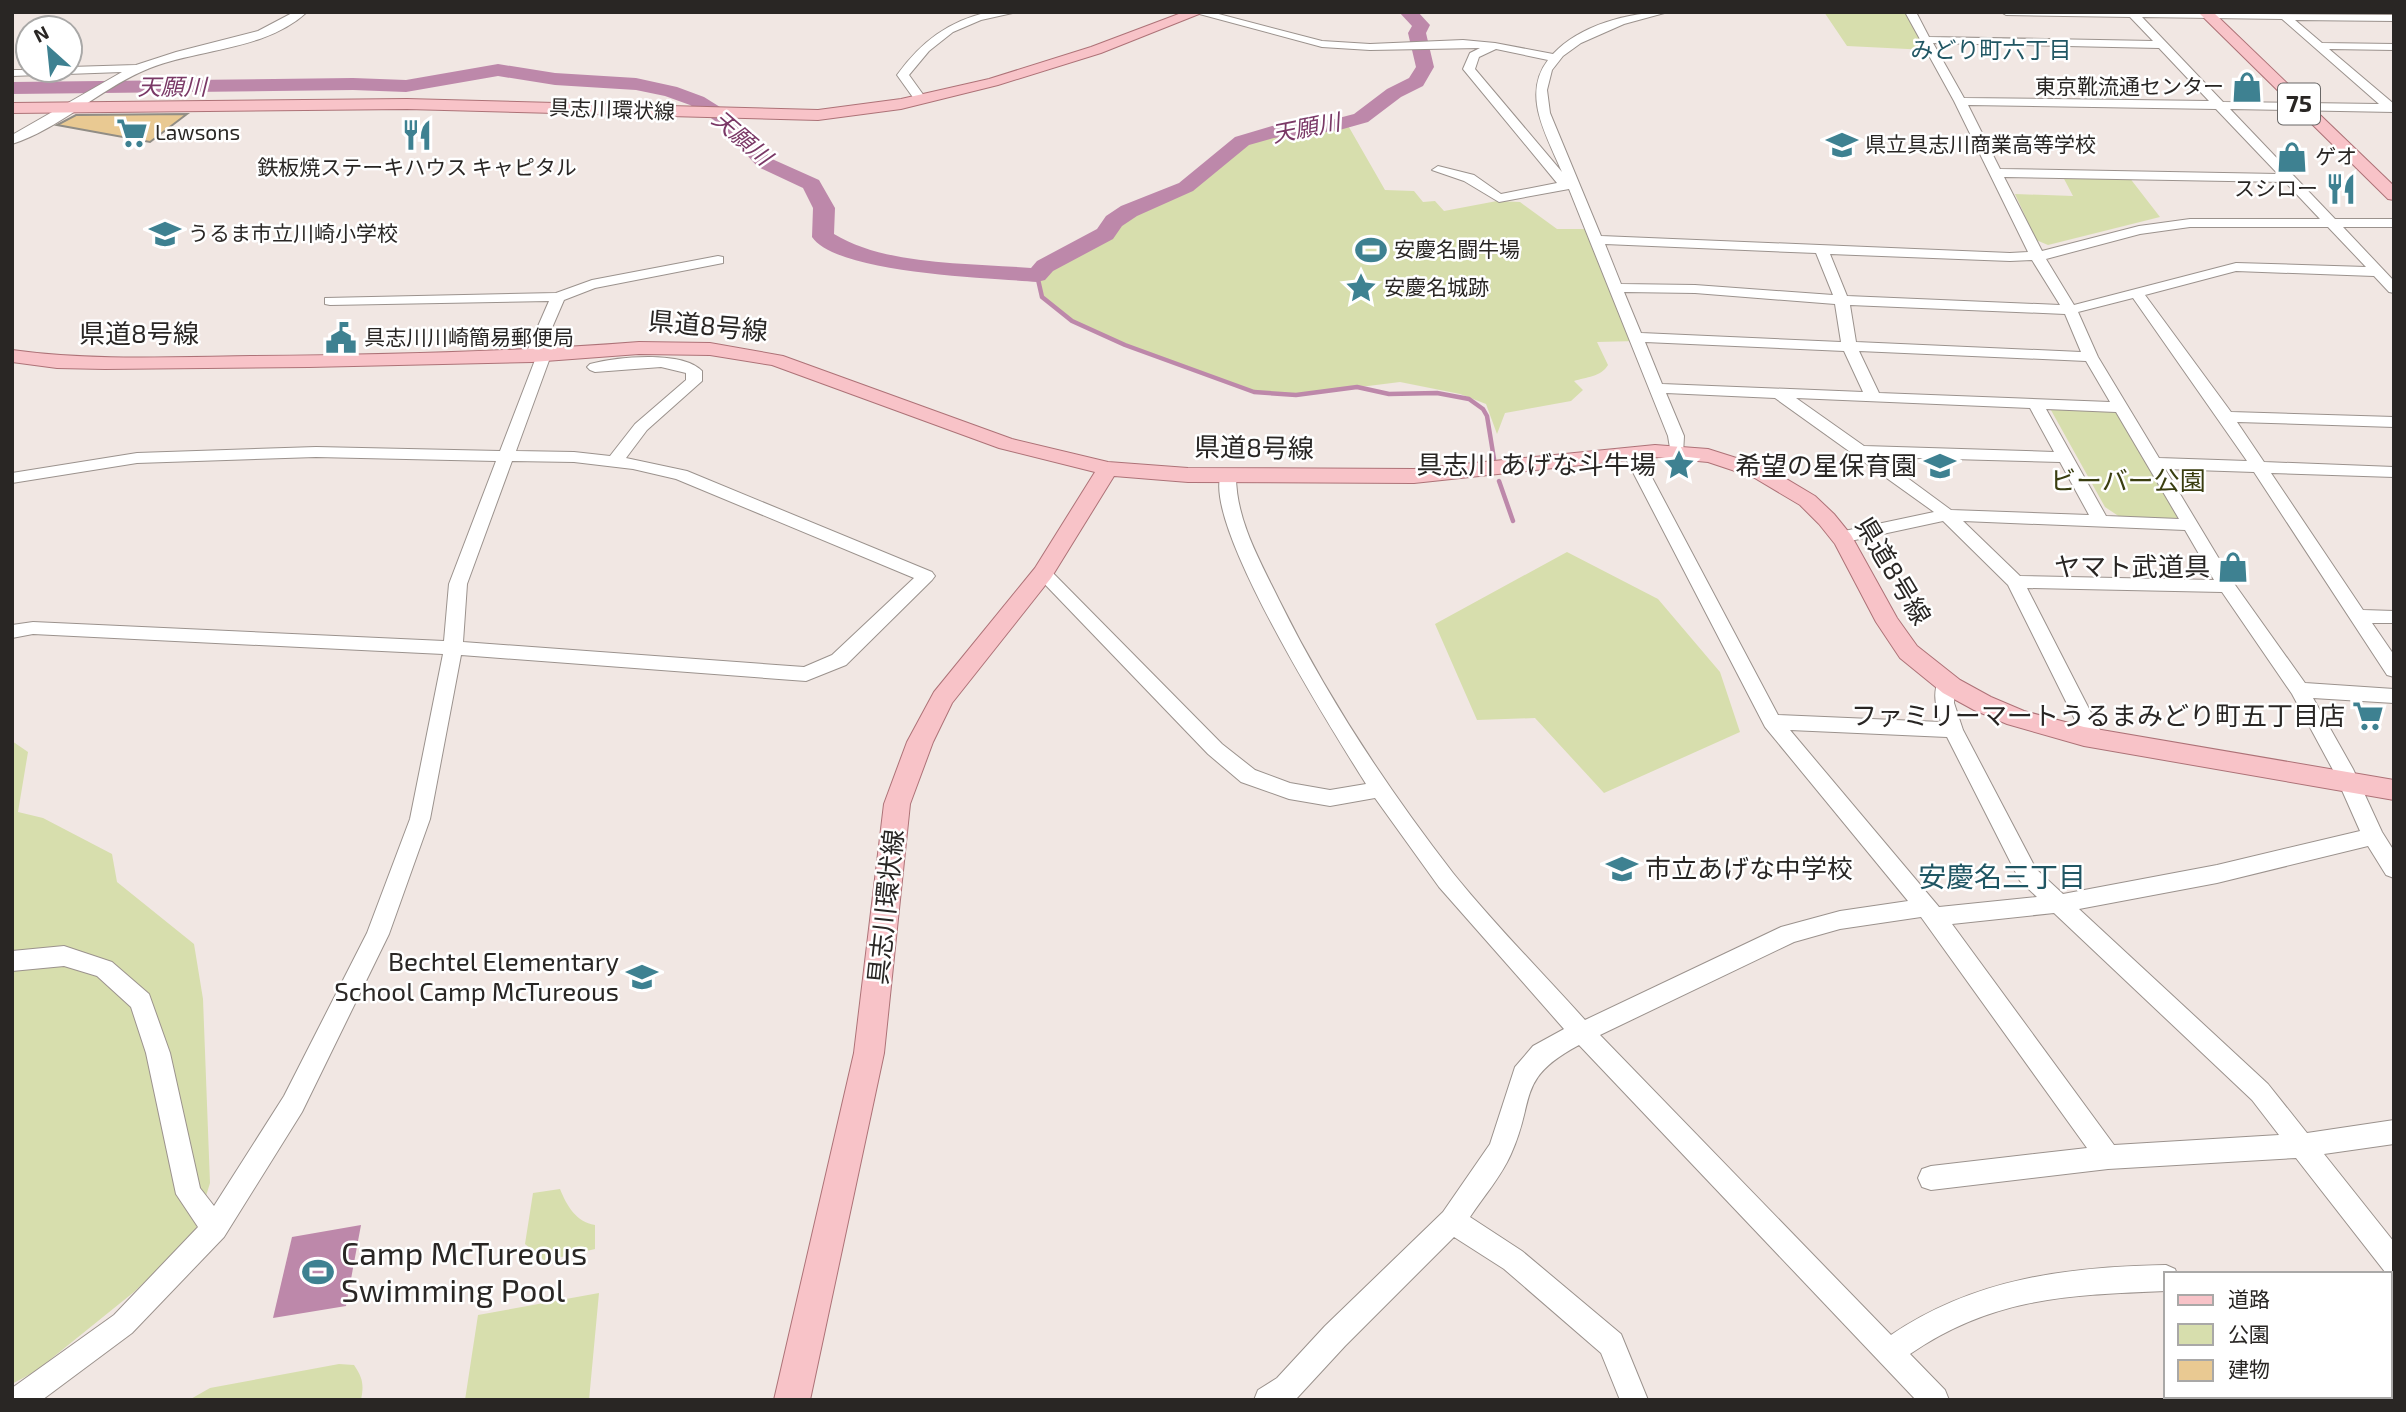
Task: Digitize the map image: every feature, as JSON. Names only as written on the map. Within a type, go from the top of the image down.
[{"type":"main road","name":"具志川環状線","points":[[12,108],[393,104],[766,115],[843,113],[921,100],[1046,66],[1197,12]]},
{"type":"main road","name":"75","points":[[2207,14],[2394,195]]},
{"type":"main road","name":"県道8号線","points":[[12,356],[57,362],[119,363],[409,360],[538,356],[668,347],[710,349],[776,360],[1006,444],[1108,469],[1228,476],[1414,477],[1677,450],[1727,460],[1769,477],[1810,502],[1841,537],[1895,634],[1920,663],[1946,684],[1990,708],[2039,727],[2394,790]]},
{"type":"main road","name":"具志川環状線","points":[[792,1400],[869,1053],[897,804],[920,742],[943,698],[1043,573],[1108,469]]},
{"type":"street","points":[[12,140],[75,107],[139,68],[249,38],[302,12]]},
{"type":"street","points":[[960,12],[980,16]]},
{"type":"street","points":[[921,100],[902,75],[921,49],[962,23],[980,16],[1013,12]]},
{"type":"street","points":[[1197,12],[1293,39],[1337,46],[1463,43],[1495,46],[1555,58]]},
{"type":"street","points":[[1663,12],[1605,27],[1579,39],[1555,58],[1541,86],[1541,103],[1570,185],[1676,436],[1677,450]]},
{"type":"street","points":[[1910,12],[1960,100],[2038,256],[2070,310],[2091,357],[2119,407],[2227,586],[2299,690],[2348,782],[2373,836],[2394,869]]},
{"type":"street","points":[[2006,12],[2394,18]]},
{"type":"street","points":[[2133,15],[2394,289]]},
{"type":"street","points":[[2283,15],[2392,108]]},
{"type":"street","points":[[1926,40],[2162,45]]},
{"type":"street","points":[[1495,46],[1474,55],[1469,69],[1570,185]]},
{"type":"street","points":[[2319,46],[2394,47]]},
{"type":"street","points":[[12,73],[139,68]]},
{"type":"street","points":[[1960,100],[2392,108]]},
{"type":"street","points":[[1438,170],[1469,178],[1499,198],[1570,185]]},
{"type":"street","points":[[1997,173],[2287,178]]},
{"type":"street","points":[[1595,240],[1976,257],[2038,256],[2072,250],[2139,230],[2171,225],[2220,221],[2394,223]]},
{"type":"street","points":[[1822,251],[1842,300],[1849,346],[1872,395]]},
{"type":"street","points":[[330,301],[558,297],[592,284],[718,260]]},
{"type":"street","points":[[1615,288],[1695,289],[1842,300],[2070,310],[2236,267],[2379,272]]},
{"type":"street","points":[[2137,293],[2226,417],[2394,670]]},
{"type":"street","points":[[19,1400],[123,1324],[215,1228],[293,1104],[378,934],[421,819],[453,648],[458,584],[507,454],[558,297]]},
{"type":"street","points":[[1635,337],[2091,357]]},
{"type":"street","points":[[596,367],[665,363],[685,364],[694,371],[694,381],[641,427],[614,461]]},
{"type":"street","points":[[1655,388],[2119,407]]},
{"type":"street","points":[[1780,394],[1947,515],[2015,582],[2094,738]]},
{"type":"street","points":[[2035,403],[2100,520]]},
{"type":"street","points":[[2226,417],[2394,422]]},
{"type":"street","points":[[1859,451],[2065,457]]},
{"type":"street","points":[[12,478],[137,458],[316,452],[507,454],[614,461],[681,475],[926,576],[839,660],[806,674],[453,648],[33,628],[12,632]]},
{"type":"street","points":[[1631,453],[1772,722],[1930,912],[2108,1157]]},
{"type":"street","points":[[2154,463],[2394,472]]},
{"type":"street","points":[[1228,476],[1228,501],[1249,557],[1302,666],[1380,789],[1447,881],[1582,1033],[1935,1400]]},
{"type":"street","points":[[1841,537],[1947,515],[2191,525]]},
{"type":"street","points":[[1043,573],[1215,749],[1248,776],[1289,791],[1330,798],[1380,789]]},
{"type":"street","points":[[2015,582],[2227,586]]},
{"type":"street","points":[[2358,617],[2394,617]]},
{"type":"street","points":[[1946,684],[1944,703],[1953,730],[2028,876],[2260,1092],[2394,1263]]},
{"type":"street","points":[[2299,690],[2394,696]]},
{"type":"street","points":[[1772,722],[1953,730]]},
{"type":"street","points":[[1282,1396],[1335,1336],[1451,1221],[1502,1150],[1524,1075],[1541,1054],[1789,934],[1840,920],[2057,904],[2217,874],[2373,836]]},
{"type":"street","points":[[12,961],[64,956],[104,969],[141,1001],[158,1053],[189,1194],[215,1228]]},
{"type":"street","points":[[1931,1178],[2108,1157],[2300,1146],[2394,1132]]},
{"type":"street","points":[[1451,1221],[1513,1260],[1611,1344],[1634,1400]]},
{"type":"street","points":[[1888,1353],[1914,1335],[1964,1308],[2032,1289],[2093,1281],[2164,1278]]},
{"type":"green space","points":[[1824,12],[1910,12],[1928,50],[1847,46]]},
{"type":"green space","points":[[1346,122],[1385,190],[1414,191],[1423,202],[1435,201],[1444,211],[1497,201],[1520,202],[1557,229],[1588,229],[1637,341],[1597,342],[1608,365],[1597,374],[1574,381],[1583,390],[1571,401],[1505,413],[1497,434],[1486,404],[1460,394],[1400,382],[1296,395],[1254,392],[1125,345],[1072,321],[1042,297],[1037,275],[1045,266],[1105,234],[1114,221],[1129,211],[1173,193],[1197,179],[1242,141],[1272,132]]},
{"type":"green space","points":[[2062,175],[2129,177],[2160,217],[2048,245],[2036,240],[2015,194],[2073,196]]},
{"type":"green space","name":"ビーバー公園","points":[[2047,403],[2119,407],[2188,520],[2120,517],[2105,507]]},
{"type":"green space","points":[[1567,552],[1658,599],[1720,672],[1740,732],[1604,793],[1535,718],[1477,720],[1435,624]]},
{"type":"green space","points":[[12,741],[28,752],[18,812],[43,818],[112,854],[117,882],[194,944],[203,999],[210,1183],[194,1235],[134,1292],[36,1371],[12,1384]]},
{"type":"green space","points":[[560,1189],[573,1212],[582,1220],[595,1225],[595,1249],[545,1261],[525,1244],[533,1193]]},
{"type":"green space","points":[[599,1293],[589,1400],[465,1400],[478,1315]]},
{"type":"green space","points":[[339,1364],[354,1365],[362,1382],[361,1400],[189,1400],[210,1388]]},
{"type":"shaded area","name":"Camp McTureous Swimming Pool","points":[[361,1225],[346,1306],[273,1318],[292,1237]]},
{"type":"building","name":"Lawsons","points":[[187,114],[150,142],[57,125],[76,115]]},
{"type":"waterway","name":"天願川","points":[[12,88],[353,84],[406,86],[498,70],[555,79],[636,84],[670,91],[697,101],[721,116],[765,163],[812,184],[824,208],[823,237],[839,247],[892,261],[1037,275],[1045,266],[1105,234],[1114,221],[1129,211],[1186,187],[1242,141],[1272,132],[1336,125],[1361,118],[1394,93],[1416,82],[1425,67],[1417,33],[1421,25],[1408,12]]},
{"type":"waterway","points":[[1037,275],[1042,297],[1072,321],[1125,345],[1254,392],[1296,395],[1357,387],[1389,394],[1437,393],[1469,399],[1483,409],[1487,416],[1494,459]]},
{"type":"waterway","points":[[1499,481],[1513,521]]},
{"type":"place","name":"東京靴流通センター","points":[[2247,87]]},
{"type":"place","name":"Lawsons","points":[[132,133]]},
{"type":"place","name":"鉄板焼ステーキハウス キャピタル","points":[[417,135]]},
{"type":"place","name":"県立具志川商業高等学校","points":[[1842,145]]},
{"type":"place","name":"ゲオ","points":[[2292,157]]},
{"type":"place","name":"スシロー","points":[[2341,189]]},
{"type":"place","name":"うるま市立川崎小学校","points":[[165,234]]},
{"type":"place","name":"安慶名闘牛場","points":[[1371,250]]},
{"type":"place","name":"安慶名城跡","points":[[1361,288]]},
{"type":"place","name":"具志川川崎簡易郵便局","points":[[341,338]]},
{"type":"place","name":"具志川 あげな斗牛場","points":[[1679,465]]},
{"type":"place","name":"希望の星保育園","points":[[1940,466]]},
{"type":"place","name":"ヤマト武道具","points":[[2233,567]]},
{"type":"place","name":"ファミリーマートうるまみどり町五丁目店","points":[[2368,716]]},
{"type":"place","name":"市立あげな中学校","points":[[1622,869]]},
{"type":"place","name":"Bechtel Elementary School Camp McTureous","points":[[642,977]]},
{"type":"place","name":"Camp McTureous Swimming Pool","points":[[318,1272]]},
{"type":"district","name":"みどり町六丁目","points":[[1991,50]]},
{"type":"district","name":"安慶名三丁目","points":[[2002,877]]}]
